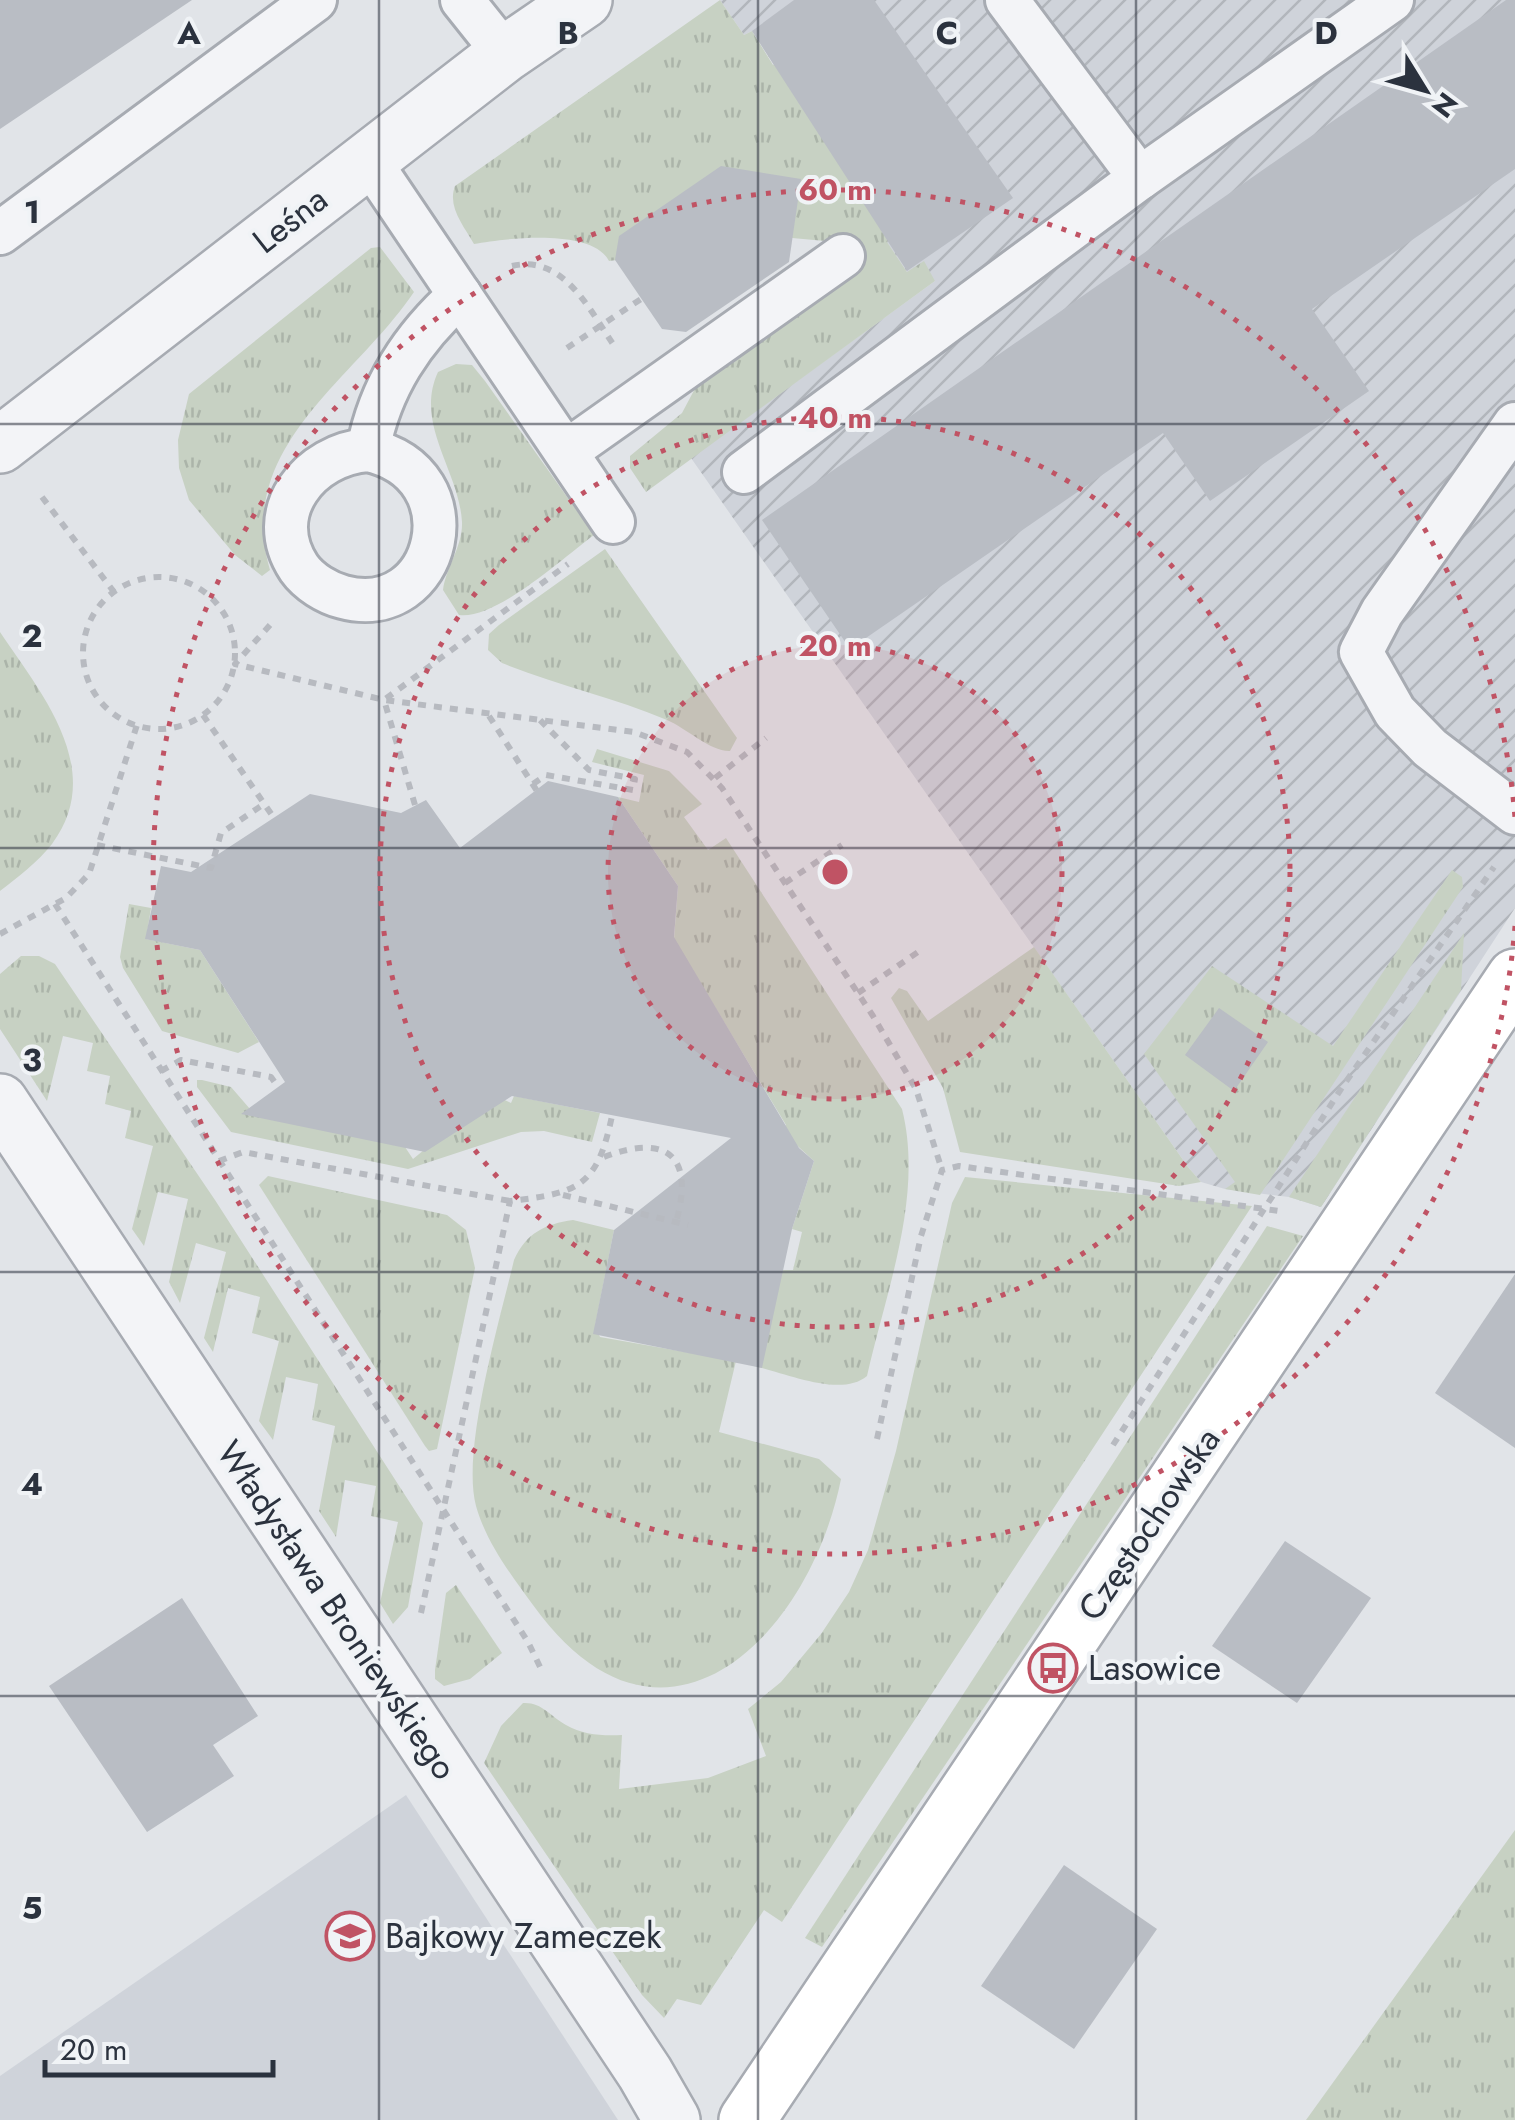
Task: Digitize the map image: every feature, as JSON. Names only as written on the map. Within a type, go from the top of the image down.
[{"type":"street","name":"Leśna","points":[[0,445],[505,54],[584,0]]},
{"type":"street","name":"Częstochowska","points":[[747,2120],[1515,976]]},
{"type":"street","name":"Władysława Broniewskiego","points":[[0,1102],[645,2072],[672,2120]]},
{"type":"lane","points":[[0,234],[315,0]]},
{"type":"lane","points":[[462,0],[505,54]]},
{"type":"lane","points":[[1007,0],[1140,178]]},
{"type":"lane","points":[[744,472],[1140,178],[1392,0]]},
{"type":"lane","points":[[368,160],[613,522]]},
{"type":"lane","points":[[567,451],[843,256]]},
{"type":"lane","points":[[368,450],[376,407],[398,366],[460,295]]},
{"type":"lane","points":[[1510,833],[1394,712],[1361,652],[1382,612],[1515,424]]},
{"type":"lane","points":[[368,450],[414,473],[428,491],[436,517],[429,556],[405,586],[375,598],[336,595],[310,579],[297,565],[287,535],[292,498],[312,470],[337,455],[368,450]]},
{"type":"path","points":[[460,295],[500,269],[532,264],[569,282],[648,394]]},
{"type":"path","points":[[518,381],[642,300]]},
{"type":"path","points":[[34,487],[114,592]]},
{"type":"path","points":[[162,576],[209,594],[225,614],[234,638],[235,664],[228,687],[203,715],[171,728],[137,725],[118,718],[97,698],[84,671],[83,642],[93,613],[114,592],[136,580],[162,576]]},
{"type":"path","points":[[235,664],[310,579]]},
{"type":"path","points":[[384,700],[546,580]]},
{"type":"path","points":[[235,664],[384,700],[634,732],[687,752],[715,778],[916,1089],[942,1170],[921,1236],[877,1439]]},
{"type":"path","points":[[384,700],[415,806]]},
{"type":"path","points":[[203,715],[274,818]]},
{"type":"path","points":[[488,715],[535,787],[546,775],[633,790],[635,779],[589,770],[538,718]]},
{"type":"path","points":[[0,934],[55,904],[90,874],[137,725]]},
{"type":"path","points":[[715,778],[766,738]]},
{"type":"path","points":[[98,845],[211,868],[221,832],[264,804]]},
{"type":"path","points":[[1108,1452],[1510,833]]},
{"type":"path","points":[[785,882],[842,845]]},
{"type":"path","points":[[55,904],[528,1642],[542,1673]]},
{"type":"path","points":[[858,994],[918,952]]},
{"type":"path","points":[[161,1071],[181,1060],[271,1077],[278,1087]]},
{"type":"path","points":[[562,1195],[594,1174],[603,1157],[612,1116]]},
{"type":"path","points":[[603,1157],[646,1145],[666,1150],[676,1160],[682,1181],[676,1222]]},
{"type":"path","points":[[219,1161],[242,1152],[510,1200],[562,1195],[688,1225]]},
{"type":"path","points":[[942,1170],[959,1166],[1282,1212]]},
{"type":"path","points":[[381,1675],[412,1654],[510,1200]]},
{"type":"shaded area","points":[[720,0],[1515,0],[1515,908],[1321,1207],[1289,1197],[1201,1182],[1188,1167],[691,458],[935,281],[907,272],[886,241],[907,226],[774,65],[752,31],[744,35]]},
{"type":"shaded area","name":"Bajkowy Zameczek","points":[[406,1795],[618,2120],[0,2120],[0,2076]]},
{"type":"green space","points":[[720,0],[744,35],[752,31],[773,65],[788,57],[908,226],[887,242],[907,272],[924,261],[935,281],[646,492],[630,468],[630,456],[682,413],[699,381],[862,268],[847,243],[792,238],[609,261],[600,251],[568,240],[527,238],[474,244],[458,216],[453,194],[455,186]]},
{"type":"green space","points":[[380,247],[414,292],[306,418],[284,451],[269,487],[263,526],[270,570],[262,576],[235,555],[189,500],[179,468],[178,440],[189,394],[371,248]]},
{"type":"green space","points":[[456,364],[472,365],[485,381],[594,535],[510,598],[474,614],[459,615],[443,590],[462,522],[431,410],[438,372]]},
{"type":"green space","points":[[605,549],[737,738],[730,751],[715,748],[647,712],[502,663],[488,650],[489,634],[499,625]]},
{"type":"green space","points":[[0,632],[49,706],[62,733],[71,760],[73,788],[67,816],[52,844],[0,891]]},
{"type":"green space","points":[[597,749],[669,771],[702,804],[684,817],[708,850],[726,838],[902,1109],[908,1142],[906,1209],[867,1376],[856,1382],[828,1384],[754,1366],[783,1270],[793,1270],[802,1232],[792,1229],[814,1161],[780,1130],[786,1125],[674,939],[678,886],[618,797],[639,802],[644,775],[592,762]]},
{"type":"green space","points":[[1452,870],[1462,877],[1463,887],[1260,1195],[1225,1189],[1235,1182],[1144,1054],[1212,966],[1333,1046]]},
{"type":"green space","points":[[129,904],[151,908],[146,939],[200,950],[259,1042],[238,1053],[162,1031],[120,957]]},
{"type":"green space","points":[[1464,933],[1461,990],[1321,1207],[1289,1197]]},
{"type":"green space","points":[[1034,947],[1201,1182],[1179,1186],[960,1152],[943,1088],[891,998],[899,988],[907,991],[928,1021]]},
{"type":"green space","points":[[21,956],[39,956],[55,964],[215,1200],[423,1523],[408,1607],[393,1624],[380,1603],[398,1522],[371,1516],[376,1486],[345,1480],[336,1537],[319,1511],[335,1426],[312,1420],[318,1384],[286,1377],[273,1440],[259,1421],[279,1341],[252,1333],[260,1297],[228,1288],[213,1352],[204,1338],[226,1252],[196,1243],[180,1303],[169,1282],[188,1199],[158,1192],[144,1246],[132,1229],[153,1146],[125,1138],[131,1111],[105,1104],[110,1076],[87,1071],[93,1043],[63,1036],[47,1101],[0,1029],[0,974]]},
{"type":"green space","points":[[197,1080],[231,1087],[250,1109],[405,1147],[413,1159],[492,1094],[511,1103],[514,1096],[600,1113],[592,1142],[544,1131],[521,1132],[408,1169],[231,1132],[197,1087]]},
{"type":"green space","points":[[268,1176],[447,1215],[466,1230],[475,1268],[437,1449],[429,1451],[425,1446],[259,1185]]},
{"type":"green space","points":[[965,1177],[1252,1206],[782,1922],[764,1910],[701,2005],[677,1999],[664,2018],[642,1995],[484,1763],[501,1726],[523,1703],[541,1707],[579,1731],[622,1735],[619,1789],[708,1778],[766,1756],[748,1709],[781,1682],[821,1634],[849,1592],[868,1550],[896,1451],[952,1203]]},
{"type":"green space","points":[[573,1220],[614,1230],[595,1326],[600,1337],[736,1361],[719,1432],[819,1459],[841,1479],[824,1538],[797,1591],[763,1636],[723,1669],[678,1686],[631,1683],[582,1658],[516,1582],[493,1545],[476,1506],[473,1482],[478,1419],[514,1260],[524,1243],[538,1231]]},
{"type":"green space","points":[[1267,1226],[1303,1236],[822,1947],[805,1938]]},
{"type":"green space","points":[[456,1585],[502,1653],[470,1679],[444,1686],[435,1679],[435,1670],[446,1593]]},
{"type":"green space","points":[[1515,1830],[1515,2120],[1306,2120]]},
{"type":"building","points":[[0,0],[192,0],[0,129]]},
{"type":"building","points":[[794,0],[874,0],[1013,198],[907,271],[752,31]]},
{"type":"building","points":[[1506,0],[1515,0],[1515,169],[1312,309],[1369,391],[1210,501],[1163,433],[850,649],[762,520]]},
{"type":"building","points":[[721,166],[801,179],[789,262],[686,332],[662,329],[615,260],[619,236]]},
{"type":"building","points":[[548,781],[618,797],[678,886],[674,937],[799,1148],[814,1161],[792,1229],[762,1368],[593,1334],[614,1230],[731,1138],[512,1096],[425,1152],[241,1114],[285,1082],[200,950],[145,939],[161,866],[191,872],[310,794],[401,813],[426,800],[460,848]]},
{"type":"building","points":[[1219,1008],[1268,1042],[1234,1091],[1185,1055]]},
{"type":"building","points":[[1515,1274],[1515,1448],[1435,1393]]},
{"type":"building","points":[[1285,1541],[1371,1598],[1297,1703],[1212,1646]]},
{"type":"building","points":[[182,1598],[258,1716],[213,1745],[234,1776],[147,1832],[49,1686]]},
{"type":"building","points":[[1064,1865],[1157,1929],[1074,2049],[981,1986]]},
{"type":"place","name":"Lasowice","points":[[1053,1668]]},
{"type":"place","name":"Bajkowy Zameczek","points":[[350,1936]]}]
